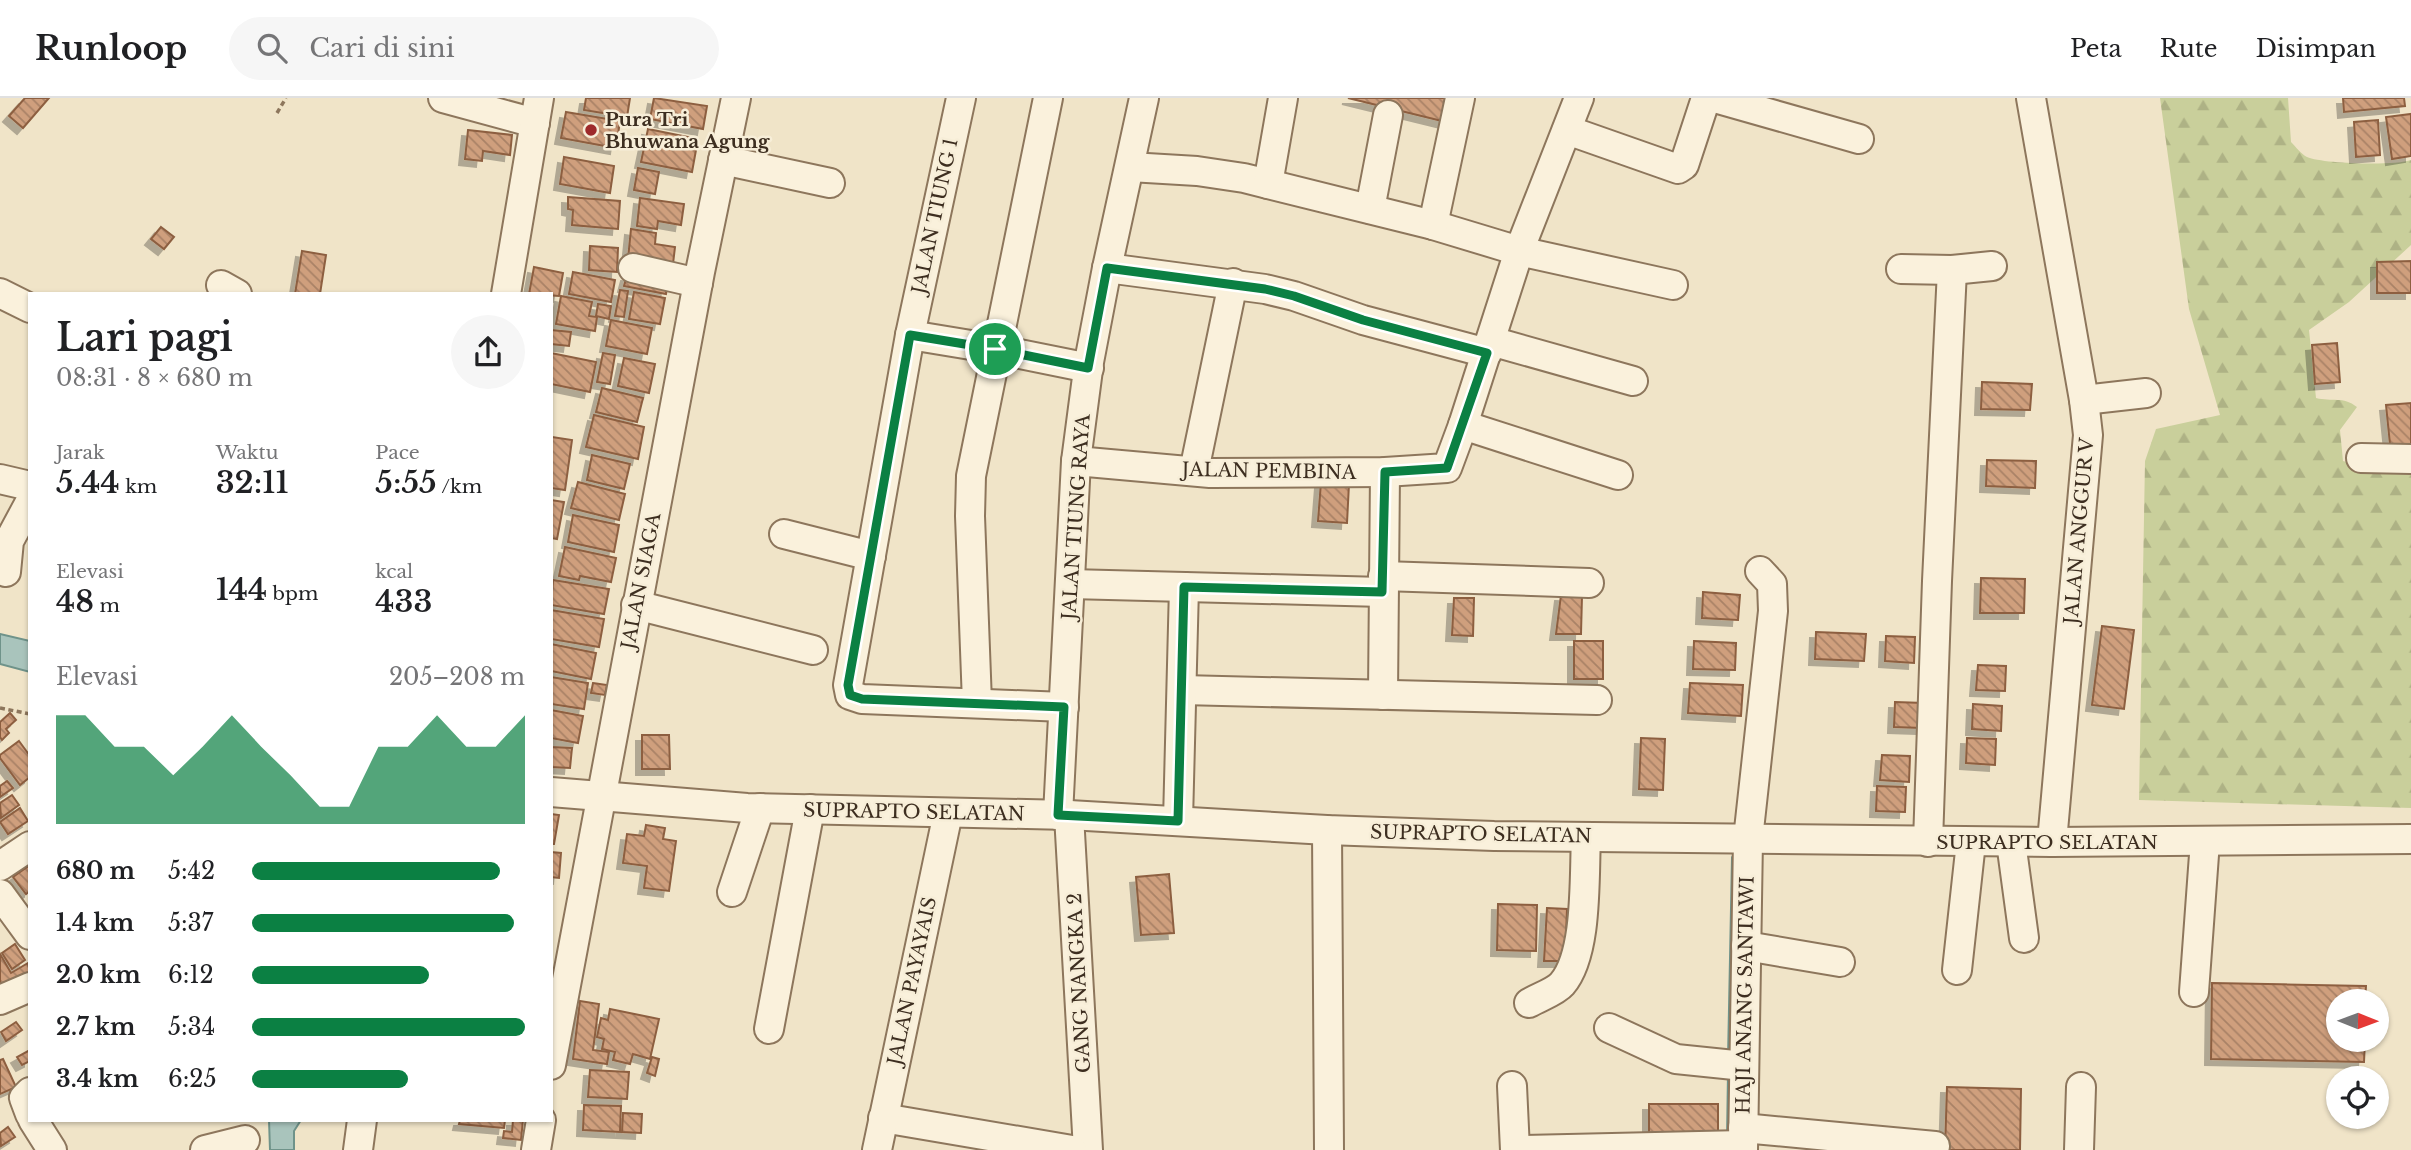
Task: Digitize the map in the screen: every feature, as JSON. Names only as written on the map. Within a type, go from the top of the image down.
[{"type":"street","points":[[443,98],[537,110],[506,292]]},
{"type":"street","name":"JALAN SIAGA","points":[[553,1054],[636,605],[736,98]]},
{"type":"street","name":"JALAN TIUNG 1","points":[[961,98],[910,335],[848,685],[850,695],[862,699],[977,703]]},
{"type":"street","points":[[1048,98],[995,349],[971,476],[970,495],[977,703],[1064,707]]},
{"type":"street","name":"JALAN TIUNG RAYA","points":[[1063,815],[1064,707],[1076,461],[1088,368],[1144,98]]},
{"type":"street","points":[[1268,184],[1283,98]]},
{"type":"street","points":[[1433,225],[1460,98]]},
{"type":"street","name":"JALAN PEMBINA","points":[[1076,461],[1194,471],[1385,472],[1447,468],[1520,251],[1579,98]]},
{"type":"street","points":[[1567,130],[1680,169],[1706,98]]},
{"type":"street","points":[[1715,98],[1859,139]]},
{"type":"street","name":"JALAN ANGGUR V","points":[[2031,98],[2088,435],[2052,842]]},
{"type":"street","points":[[1370,209],[1388,115]]},
{"type":"street","points":[[723,160],[830,183]]},
{"type":"street","points":[[1130,167],[1219,173],[1433,225],[1520,251],[1673,285]]},
{"type":"street","points":[[1901,269],[1952,270],[1992,266]]},
{"type":"street","points":[[633,268],[698,283]]},
{"type":"street","points":[[1107,268],[1233,283],[1294,296],[1363,320],[1633,381]]},
{"type":"street","points":[[1928,842],[1937,568],[1952,270]]},
{"type":"street","points":[[1194,471],[1233,283]]},
{"type":"street","points":[[0,293],[28,307]]},
{"type":"street","points":[[910,335],[1088,368]]},
{"type":"street","points":[[2084,400],[2146,393]]},
{"type":"street","points":[[1463,425],[1618,475]]},
{"type":"street","points":[[2361,458],[2411,459]]},
{"type":"street","points":[[1383,695],[1385,472]]},
{"type":"street","points":[[0,479],[28,486]]},
{"type":"street","points":[[6,572],[9,541],[28,506]]},
{"type":"street","points":[[784,534],[871,556]]},
{"type":"street","name":"HAJI ANANG SANTAWI","points":[[1736,1143],[1744,1066],[1748,839],[1773,611],[1772,584],[1760,571]]},
{"type":"street","points":[[1070,584],[1184,587],[1589,583]]},
{"type":"street","points":[[1178,821],[1184,587]]},
{"type":"street","points":[[636,605],[813,650]]},
{"type":"street","points":[[1182,691],[1598,700]]},
{"type":"street","name":"SUPRAPTO SELATAN","points":[[553,792],[760,808],[1063,815],[1327,830],[1586,837],[1928,842],[2411,839]]},
{"type":"street","points":[[732,892],[760,808]]},
{"type":"street","points":[[769,1029],[810,809]]},
{"type":"street","name":"JALAN PAYAYAIS","points":[[877,1150],[948,813]]},
{"type":"street","name":"GANG NANGKA 2","points":[[1063,815],[1088,1150]]},
{"type":"street","points":[[1327,830],[1329,1150]]},
{"type":"street","points":[[1530,1003],[1561,986],[1575,965],[1581,933],[1586,837]]},
{"type":"street","points":[[2194,992],[2205,841]]},
{"type":"street","points":[[1958,970],[1971,842]]},
{"type":"street","points":[[2011,842],[2024,939]]},
{"type":"street","points":[[0,866],[28,847]]},
{"type":"street","points":[[0,894],[28,932]]},
{"type":"street","points":[[1746,946],[1840,962]]},
{"type":"street","points":[[0,1000],[28,988]]},
{"type":"street","points":[[1609,1028],[1676,1059],[1744,1066]]},
{"type":"street","points":[[1512,1086],[1515,1150]]},
{"type":"street","points":[[2080,1150],[2081,1087]]},
{"type":"street","points":[[883,1118],[1072,1150]]},
{"type":"street","points":[[34,1122],[52,1150]]},
{"type":"street","points":[[358,1150],[362,1122]]},
{"type":"street","points":[[536,1150],[541,1122]]},
{"type":"street","points":[[205,1150],[245,1140]]},
{"type":"street","points":[[1522,1150],[1628,1149],[1736,1143],[1935,1146]]},
{"type":"path","points":[[277,113],[286,98]]},
{"type":"path","points":[[0,708],[28,714]]},
{"type":"green space","points":[[2160,98],[2288,98],[2291,142],[2307,157],[2359,163],[2411,160],[2411,245],[2349,302],[2309,330],[2316,398],[2342,400],[2357,407],[2340,430],[2343,461],[2357,465],[2411,470],[2411,808],[2139,800],[2145,461],[2156,429],[2220,415],[2189,309]]},
{"type":"water","points":[[0,634],[28,641],[28,671],[0,664]]},
{"type":"water","points":[[269,1122],[300,1122],[294,1131],[294,1150],[270,1150]]},
{"type":"building","points":[[25,98],[49,98],[23,128],[9,116]]},
{"type":"building","points":[[586,98],[630,98],[627,117],[584,110]]},
{"type":"building","points":[[654,98],[707,106],[703,129],[650,119]]},
{"type":"building","points":[[1348,98],[1451,98],[1446,122]]},
{"type":"building","points":[[2343,98],[2404,98],[2405,106],[2344,112]]},
{"type":"building","name":"Pura Tri Bhuwana Agung","points":[[566,112],[620,121],[616,148],[561,138]]},
{"type":"building","points":[[2411,114],[2411,156],[2392,159],[2386,117]]},
{"type":"building","points":[[2378,120],[2380,155],[2356,157],[2354,122]]},
{"type":"building","points":[[648,129],[698,139],[692,172],[641,162]]},
{"type":"building","points":[[468,130],[512,135],[510,155],[483,151],[482,161],[465,159]]},
{"type":"building","points":[[564,157],[614,166],[610,193],[560,184]]},
{"type":"building","points":[[638,168],[659,172],[655,194],[634,190]]},
{"type":"building","points":[[568,197],[620,201],[618,229],[572,225],[573,210],[568,209]]},
{"type":"building","points":[[640,198],[684,204],[681,225],[658,221],[657,229],[637,226]]},
{"type":"building","points":[[161,227],[174,237],[164,249],[151,239]]},
{"type":"building","points":[[631,229],[656,233],[655,244],[675,247],[673,264],[628,259]]},
{"type":"building","points":[[590,246],[618,248],[617,272],[589,270]]},
{"type":"building","points":[[302,251],[326,255],[320,292],[295,292]]},
{"type":"building","points":[[2411,261],[2411,293],[2377,293],[2377,262]]},
{"type":"building","points":[[534,267],[563,273],[559,296],[553,296],[553,292],[529,292]]},
{"type":"building","points":[[573,272],[615,280],[611,302],[569,294]]},
{"type":"building","points":[[627,275],[668,280],[666,294],[624,286]]},
{"type":"building","points":[[620,290],[628,291],[624,317],[615,316]]},
{"type":"building","points":[[634,292],[665,298],[660,324],[629,319]]},
{"type":"building","points":[[561,296],[592,302],[589,316],[597,317],[595,331],[556,324]]},
{"type":"building","points":[[598,304],[611,306],[609,319],[596,316]]},
{"type":"building","points":[[611,320],[652,328],[647,354],[606,346]]},
{"type":"building","points":[[553,330],[571,332],[569,346],[553,344]]},
{"type":"building","points":[[2337,343],[2340,382],[2315,384],[2312,345]]},
{"type":"building","points":[[553,353],[596,362],[590,392],[553,384]]},
{"type":"building","points":[[603,353],[615,355],[610,384],[597,382]]},
{"type":"building","points":[[624,358],[655,364],[649,393],[618,386]]},
{"type":"building","points":[[1982,382],[2032,384],[2030,410],[1981,409]]},
{"type":"building","points":[[602,388],[643,398],[637,422],[596,412]]},
{"type":"building","points":[[2411,403],[2411,452],[2391,454],[2386,405]]},
{"type":"building","points":[[594,415],[644,427],[638,459],[586,447]]},
{"type":"building","points":[[553,437],[572,440],[565,490],[553,488]]},
{"type":"building","points":[[592,455],[630,464],[624,489],[587,480]]},
{"type":"building","points":[[1987,460],[2036,461],[2035,488],[1986,486]]},
{"type":"building","points":[[578,482],[625,494],[619,520],[571,508]]},
{"type":"building","points":[[1321,482],[1349,484],[1347,523],[1318,521]]},
{"type":"building","points":[[553,500],[564,502],[557,539],[553,538]]},
{"type":"building","points":[[573,515],[619,525],[614,552],[568,542]]},
{"type":"building","points":[[565,547],[616,558],[611,582],[580,576],[579,580],[559,576]]},
{"type":"building","points":[[1981,578],[2025,579],[2024,613],[1980,613]]},
{"type":"building","points":[[553,580],[609,589],[604,614],[553,605]]},
{"type":"building","points":[[1703,592],[1740,595],[1738,620],[1702,618]]},
{"type":"building","points":[[1561,595],[1582,596],[1581,634],[1556,634]]},
{"type":"building","points":[[1454,598],[1474,598],[1473,636],[1452,635]]},
{"type":"building","points":[[553,610],[604,619],[599,647],[553,639]]},
{"type":"building","points":[[2102,626],[2134,630],[2124,709],[2092,705]]},
{"type":"building","points":[[1816,632],[1866,634],[1864,661],[1815,659]]},
{"type":"building","points":[[1886,636],[1915,637],[1914,663],[1885,661]]},
{"type":"building","points":[[1574,641],[1603,641],[1603,679],[1574,679]]},
{"type":"building","points":[[1694,641],[1736,643],[1735,670],[1693,669]]},
{"type":"building","points":[[553,644],[596,653],[591,679],[553,671]]},
{"type":"building","points":[[1978,665],[2006,666],[2005,691],[1976,690]]},
{"type":"building","points":[[553,677],[588,683],[584,709],[553,704]]},
{"type":"building","points":[[593,683],[607,685],[605,695],[591,693]]},
{"type":"building","points":[[1690,683],[1743,685],[1741,716],[1688,713]]},
{"type":"building","points":[[1895,702],[1924,703],[1922,728],[1894,727]]},
{"type":"building","points":[[1973,704],[2002,706],[2001,731],[1972,729]]},
{"type":"building","points":[[553,710],[583,716],[578,743],[553,738]]},
{"type":"building","points":[[10,713],[16,720],[6,729],[9,733],[2,740],[0,722]]},
{"type":"building","points":[[642,735],[669,735],[670,769],[642,769]]},
{"type":"building","points":[[1641,738],[1665,739],[1663,790],[1639,789]]},
{"type":"building","points":[[1967,738],[1996,739],[1995,765],[1966,763]]},
{"type":"building","points":[[19,741],[28,753],[28,779],[20,785],[0,755]]},
{"type":"building","points":[[553,747],[572,748],[570,768],[553,767]]},
{"type":"building","points":[[1882,755],[1910,756],[1909,782],[1880,780]]},
{"type":"building","points":[[7,781],[13,788],[0,797],[0,786]]},
{"type":"building","points":[[1877,786],[1906,787],[1905,812],[1876,811]]},
{"type":"building","points":[[12,795],[19,805],[1,818],[0,803]]},
{"type":"building","points":[[20,808],[28,821],[8,834],[0,822]]},
{"type":"building","points":[[553,814],[559,815],[553,844]]},
{"type":"building","points":[[646,825],[665,828],[663,839],[676,841],[669,891],[644,888],[647,866],[623,863],[627,834],[644,836]]},
{"type":"building","points":[[553,852],[561,853],[559,878],[553,877]]},
{"type":"building","points":[[28,866],[28,892],[26,894],[13,877]]},
{"type":"building","points":[[1169,874],[1174,933],[1141,935],[1136,877]]},
{"type":"building","points":[[1498,904],[1537,905],[1536,951],[1497,950]]},
{"type":"building","points":[[1547,908],[1567,909],[1565,961],[1544,961]]},
{"type":"building","points":[[15,944],[25,960],[12,969],[2,953]]},
{"type":"building","points":[[0,954],[11,973],[28,963],[28,974],[3,989],[0,983]]},
{"type":"building","points":[[2212,983],[2366,986],[2366,989],[2326,989],[2326,1052],[2364,1052],[2364,1062],[2211,1059]]},
{"type":"building","points":[[580,1001],[599,1004],[593,1050],[609,1052],[607,1064],[573,1059]]},
{"type":"building","points":[[610,1009],[659,1019],[650,1059],[633,1054],[630,1064],[613,1060],[615,1052],[602,1049],[604,1039],[597,1037],[601,1018],[608,1020]]},
{"type":"building","points":[[16,1022],[22,1030],[6,1041],[1,1032]]},
{"type":"building","points":[[28,1051],[28,1062],[22,1065],[17,1057]]},
{"type":"building","points":[[652,1057],[659,1059],[655,1076],[647,1073]]},
{"type":"building","points":[[3,1059],[16,1087],[0,1094],[0,1060]]},
{"type":"building","points":[[590,1070],[629,1072],[627,1099],[588,1097]]},
{"type":"building","points":[[1947,1087],[2021,1089],[2020,1150],[1945,1150]]},
{"type":"building","points":[[1649,1104],[1718,1104],[1718,1133],[1649,1133]]},
{"type":"building","points":[[584,1105],[621,1106],[620,1132],[583,1130]]},
{"type":"building","points":[[623,1113],[642,1114],[641,1133],[622,1132]]},
{"type":"building","points":[[460,1122],[505,1122],[504,1128]]},
{"type":"building","points":[[513,1122],[523,1122],[521,1140],[503,1138],[504,1131],[512,1132]]},
{"type":"building","points":[[8,1127],[15,1137],[1,1146],[0,1133]]},
{"type":"waterway","points":[[1730,1059],[1734,858]]},
{"type":"waterway","points":[[1729,1139],[1730,1073]]},
{"type":"place","name":"Pura Tri Bhuwana Agung","points":[[591,130]]},
{"type":"route","points":[[1107,268],[1265,289],[1363,320],[1487,353],[1447,468],[1385,472],[1382,592],[1184,587],[1178,821],[1058,815],[1064,707],[862,699],[850,695],[848,685],[910,335],[995,349],[1088,368],[1107,268]]}]
